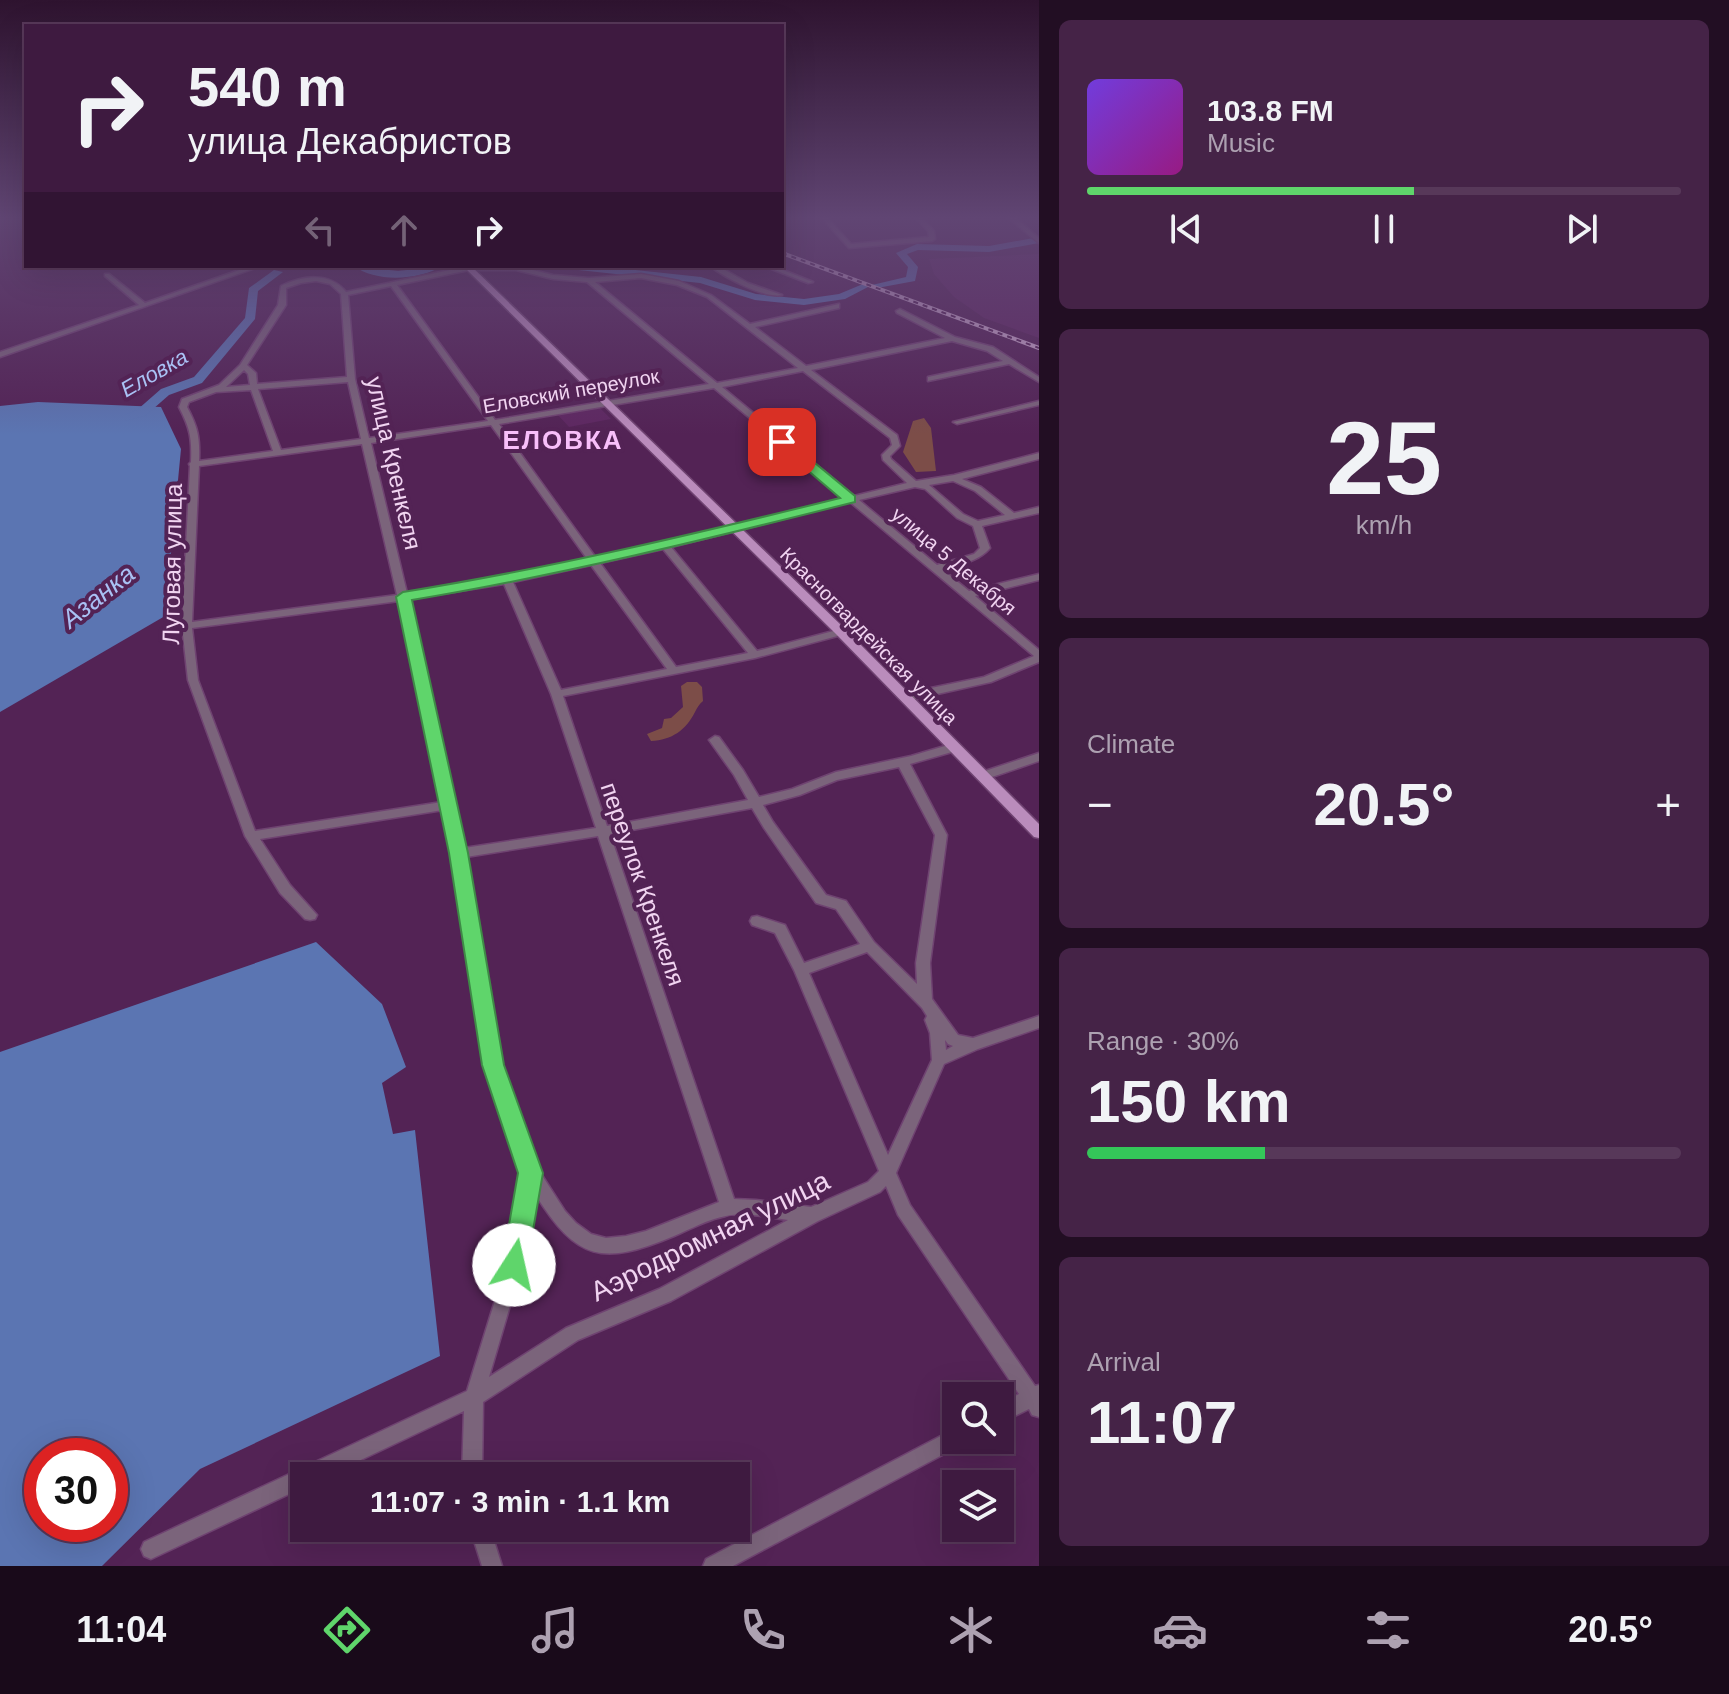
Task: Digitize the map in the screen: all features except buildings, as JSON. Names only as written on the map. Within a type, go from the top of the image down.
[{"type":"main road","name":"Красногвардейская улица","points":[[491,289],[841,632],[1039,833]]},
{"type":"street","points":[[124,289],[144,305]]},
{"type":"street","points":[[0,355],[191,289]]},
{"type":"street","name":"Луговая улица","points":[[282,289],[282,305],[243,366],[219,390],[185,401],[183,407],[193,426],[196,442],[192,577],[187,626],[193,680],[251,836],[285,889],[310,915]]},
{"type":"street","name":"Луговая улица","points":[[341,289],[344,294]]},
{"type":"street","points":[[344,294],[371,289]]},
{"type":"street","points":[[396,289],[673,670]]},
{"type":"street","name":"улица 5 Декабря","points":[[600,289],[1039,656]]},
{"type":"street","points":[[693,289],[709,296],[750,326],[894,437],[896,446],[886,455],[887,460],[914,484],[928,487],[960,516],[977,524],[1039,510]]},
{"type":"street","points":[[761,289],[778,295]]},
{"type":"street","name":"улица Кренкеля","points":[[344,294],[351,379],[459,853],[493,1065],[531,1173],[514,1265],[474,1397],[472,1462]]},
{"type":"street","points":[[750,326],[836,306]]},
{"type":"street","points":[[900,311],[952,339],[990,349],[1039,380]]},
{"type":"street","name":"Еловский переулок","points":[[193,464],[495,423],[805,370],[952,339]]},
{"type":"street","points":[[931,379],[1008,362]]},
{"type":"street","points":[[243,366],[252,373],[254,388],[278,454]]},
{"type":"street","points":[[219,390],[351,379]]},
{"type":"street","points":[[957,422],[1039,403]]},
{"type":"street","points":[[187,626],[507,580],[665,546],[1039,456]]},
{"type":"street","points":[[954,478],[978,489],[1012,516]]},
{"type":"street","points":[[936,569],[977,556],[985,548],[977,524]]},
{"type":"street","points":[[665,546],[755,655]]},
{"type":"street","points":[[967,595],[1039,577]]},
{"type":"street","name":"переулок Кренкеля","points":[[507,580],[557,694],[729,1207]]},
{"type":"street","points":[[557,694],[755,655],[841,632]]},
{"type":"street","points":[[906,697],[987,680],[1039,656]]},
{"type":"street","points":[[715,740],[821,899],[841,905],[869,946],[925,1001],[953,1040],[973,1044]]},
{"type":"street","points":[[459,853],[601,831],[755,802],[794,793],[833,777],[904,764],[955,747]]},
{"type":"street","points":[[983,776],[1039,757]]},
{"type":"street","points":[[888,1173],[939,1060],[937,1033],[925,1001],[923,963],[941,835],[904,764]]},
{"type":"street","points":[[251,836],[449,805]]},
{"type":"street","points":[[757,921],[780,929],[801,970],[904,1210],[1037,1400],[1014,1409]]},
{"type":"street","points":[[801,970],[869,946]]},
{"type":"street","points":[[939,1060],[973,1044],[1039,1022]]},
{"type":"street","points":[[531,1173],[571,1231],[593,1243],[620,1247],[663,1233],[695,1216],[729,1207],[812,1215]]},
{"type":"street","name":"Аэродромная улица","points":[[337,1462],[474,1397],[572,1334],[665,1295],[812,1215],[874,1187],[888,1173]]},
{"type":"street","points":[[713,1566],[942,1444]]},
{"type":"street","name":"Аэродромная улица","points":[[151,1549],[290,1484]]},
{"type":"street","points":[[484,1542],[492,1566]]},
{"type":"shaded area","points":[[947,289],[1039,289],[1039,338],[984,318]]},
{"type":"shaded area","points":[[598,406],[611,419],[569,427],[557,414]]},
{"type":"shaded area","points":[[924,418],[931,428],[936,471],[916,472],[903,452],[913,421]]},
{"type":"shaded area","points":[[687,682],[697,682],[702,687],[703,701],[678,733],[651,741],[647,734],[662,728],[664,719],[671,718],[683,707],[681,686]]},
{"type":"water","name":"Азанка","points":[[38,402],[161,407],[181,449],[165,616],[0,712],[0,406]]},
{"type":"water","points":[[316,942],[382,1004],[406,1067],[382,1083],[393,1134],[415,1130],[440,1356],[200,1469],[128,1540],[128,1438],[24,1438],[24,1542],[126,1542],[102,1566],[0,1566],[0,1052]]},
{"type":"waterway","name":"Еловка","points":[[129,418],[141,413],[165,392],[198,380],[250,319],[254,289]]},
{"type":"waterway","name":"Еловка","points":[[730,289],[755,297],[804,302],[841,297],[858,289]]},
{"type":"railway","points":[[880,289],[1039,348]]},
{"type":"district","name":"ЕЛОВКА","points":[[563,440]]},
{"type":"route","points":[[514,1265],[531,1173],[493,1065],[459,853],[403,597],[507,580],[665,546],[851,499],[782,442]]}]
